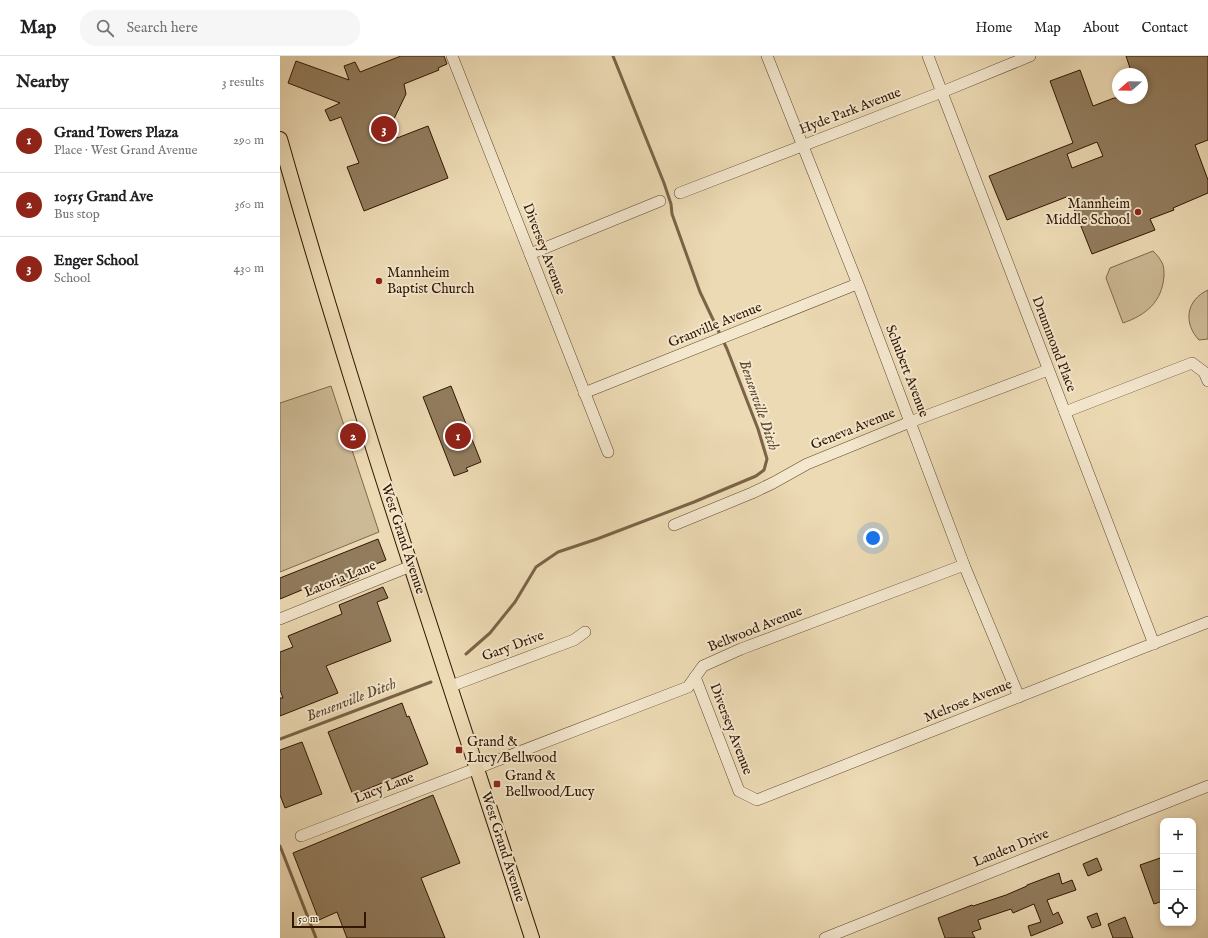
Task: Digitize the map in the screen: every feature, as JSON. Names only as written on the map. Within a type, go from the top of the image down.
[{"type":"main road","name":"West Grand Avenue","points":[[280,139],[321,280],[411,566],[532,938]]},
{"type":"street","name":"Diversey Avenue","points":[[452,56],[608,452]]},
{"type":"street","name":"Schubert Avenue","points":[[768,56],[964,565],[1019,697]]},
{"type":"street","name":"Drummond Place","points":[[928,56],[1154,644]]},
{"type":"street","name":"Hyde Park Avenue","points":[[680,193],[942,92],[1030,56]]},
{"type":"street","points":[[530,254],[660,201]]},
{"type":"street","name":"Granville Avenue","points":[[584,393],[857,284]]},
{"type":"street","points":[[1065,412],[1192,363],[1204,372],[1208,381]]},
{"type":"street","name":"Geneva Avenue","points":[[674,525],[759,490],[807,464],[910,422],[1048,370]]},
{"type":"street","name":"Bellwood Avenue","points":[[477,769],[688,687],[703,666],[741,649],[964,565]]},
{"type":"street","name":"Latoria Lane","points":[[280,619],[411,566]]},
{"type":"street","name":"Melrose Avenue","points":[[739,791],[757,800],[1208,622]]},
{"type":"street","name":"Gary Drive","points":[[451,686],[574,640],[585,632]]},
{"type":"street","name":"Diversey Avenue","points":[[696,677],[739,791]]},
{"type":"street","name":"Lucy Lane","points":[[301,836],[477,769]]},
{"type":"street","name":"Landen Drive","points":[[825,938],[1208,786]]},
{"type":"shaded area","points":[[1153,251],[1163,264],[1164,268],[1163,285],[1160,293],[1146,311],[1123,323],[1106,278],[1110,268]]},
{"type":"shaded area","points":[[1208,290],[1208,339],[1199,340],[1191,326],[1189,312],[1195,300]]},
{"type":"shaded area","points":[[331,386],[379,532],[280,572],[280,403]]},
{"type":"building","points":[[401,56],[444,56],[447,64],[438,68],[439,70],[404,84],[406,94],[391,125],[397,138],[428,126],[448,178],[364,211],[347,167],[359,163],[341,117],[330,121],[325,110],[340,103],[288,83],[296,61],[349,80],[344,66],[355,62],[360,72]]},
{"type":"building","points":[[1126,56],[1208,56],[1208,140],[1195,145],[1208,180],[1208,193],[1173,208],[1174,210],[1150,219],[1155,230],[1092,254],[1069,196],[1007,220],[989,176],[1073,143],[1050,81],[1080,70],[1093,106],[1112,99],[1112,104],[1148,104],[1148,68],[1130,68]],"holes":[[[1097,142],[1103,156],[1072,168],[1067,154]]]},
{"type":"building","points":[[451,386],[481,462],[466,468],[468,471],[454,476],[423,397]]},
{"type":"building","points":[[378,539],[386,560],[356,572],[359,578],[340,586],[338,580],[311,592],[309,587],[280,599],[280,578]]},
{"type":"building","points":[[383,587],[388,598],[377,602],[391,641],[326,666],[338,693],[280,716],[280,698],[283,698],[280,690],[280,652],[293,647],[288,636],[342,614],[339,605]]},
{"type":"building","points":[[402,703],[407,717],[409,716],[428,764],[353,795],[328,732]]},
{"type":"building","points":[[302,742],[322,794],[285,808],[280,795],[280,750]]},
{"type":"building","points":[[433,795],[460,863],[421,878],[445,938],[347,938],[337,912],[319,920],[293,853]]},
{"type":"building","points":[[1097,858],[1102,870],[1088,876],[1083,864]]},
{"type":"building","points":[[1160,858],[1160,902],[1154,904],[1140,865]]},
{"type":"building","points":[[1059,873],[1062,884],[1072,880],[1076,890],[1047,900],[1053,915],[1058,912],[1063,923],[1031,936],[1028,926],[1041,922],[1034,904],[1013,913],[1011,909],[978,920],[981,929],[972,932],[975,938],[945,938],[938,918],[972,905],[973,906],[1006,895]]},
{"type":"building","points":[[1097,913],[1101,925],[1092,928],[1087,917]]},
{"type":"building","points":[[1125,917],[1133,938],[1113,938],[1108,924]]},
{"type":"waterway","name":"Bensenville Ditch","points":[[466,654],[490,633],[515,602],[536,567],[558,552],[597,539],[694,502],[756,476],[764,470],[767,459],[758,429],[727,349],[700,292],[672,214],[671,204],[664,183],[613,56]]},
{"type":"waterway","name":"Bensenville Ditch","points":[[280,739],[431,682]]},
{"type":"waterway","name":"Bensenville Ditch","points":[[280,846],[316,938]]},
{"type":"place","name":"Enger School","points":[[384,129]]},
{"type":"place","name":"Mannheim Middle School","points":[[1138,212]]},
{"type":"place","name":"Mannheim Baptist Church","points":[[379,281]]},
{"type":"place","name":"10515 Grand Ave","points":[[353,436]]},
{"type":"place","name":"Grand Towers Plaza","points":[[458,436]]},
{"type":"place","name":"Grand & Lucy/Bellwood","points":[[459,750]]},
{"type":"place","name":"Grand & Bellwood/Lucy","points":[[497,784]]}]
